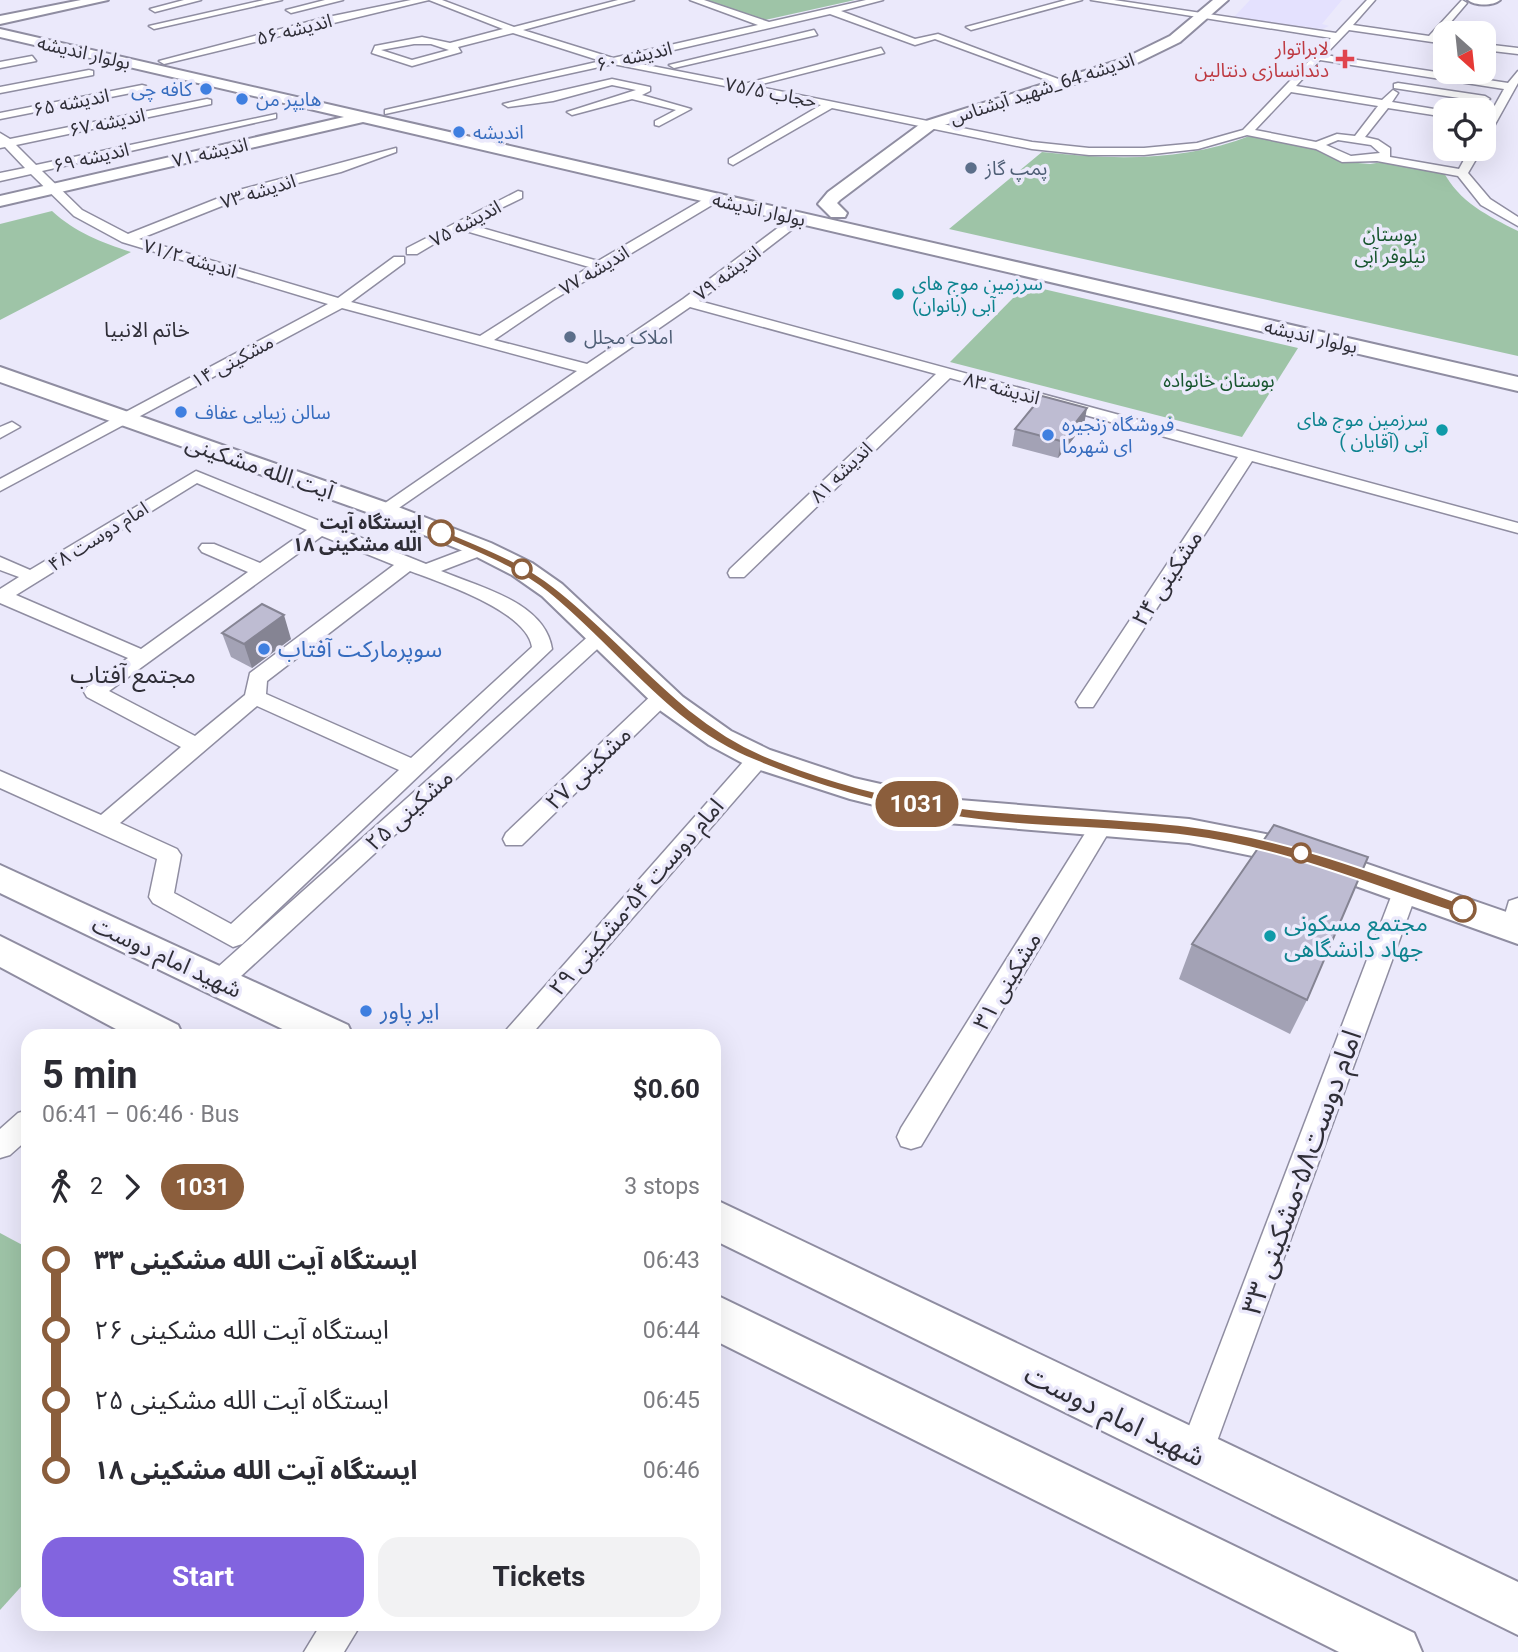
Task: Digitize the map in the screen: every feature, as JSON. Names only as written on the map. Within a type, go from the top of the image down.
[{"type":"main road","points":[[0,20],[74,0]]},
{"type":"main road","points":[[0,20],[101,0]]},
{"type":"main road","name":"اندیشه 64_شهید آبشناس","points":[[879,160],[929,125],[990,103],[1128,62],[1175,39],[1221,0]]},
{"type":"main road","points":[[1468,1],[1493,0]]},
{"type":"main road","points":[[26,31],[31,21],[48,11]]},
{"type":"main road","name":"بولوار اندیشه","points":[[0,20],[26,31],[421,119],[665,182]]},
{"type":"main road","name":"بولوار اندیشه","points":[[0,33],[795,210],[1518,384]]},
{"type":"main road","name":"اندیشه ۷۱","points":[[0,201],[366,116]]},
{"type":"main road","points":[[795,210],[879,160]]},
{"type":"main road","points":[[838,213],[827,204],[879,160]]},
{"type":"main road","name":"بولوار اندیشه","points":[[795,210],[838,213],[1518,367]]},
{"type":"main road","name":"آیت الله مشکینی","points":[[0,374],[384,510],[482,549],[522,569],[552,590],[663,696],[720,737],[759,758],[850,789],[947,811],[1189,831],[1301,853],[1406,889],[1516,922]]},
{"type":"main road","name":"شهید امام دوست","points":[[0,878],[319,1029]]},
{"type":"main road","points":[[0,950],[139,1029]]},
{"type":"main road","name":"شهید امام دوست","points":[[721,1222],[1195,1455],[1518,1609]]},
{"type":"main road","points":[[721,1319],[1395,1652]]},
{"type":"street","points":[[155,9],[196,0]]},
{"type":"street","points":[[291,10],[338,0]]},
{"type":"street","name":"اندیشه ۵۶","points":[[164,61],[323,21],[424,0]]},
{"type":"street","name":"حجاب ۷۵/۵","points":[[433,0],[514,30],[612,61],[929,125],[1048,146],[1124,152],[1194,146],[1225,140],[1247,132]]},
{"type":"street","points":[[449,46],[458,50],[412,63],[402,62],[375,51],[421,38],[433,39],[449,46],[629,0]]},
{"type":"street","points":[[695,0],[768,25]]},
{"type":"street","name":"اندیشه ۶۰","points":[[389,112],[878,0]]},
{"type":"street","points":[[971,27],[1077,0]]},
{"type":"street","points":[[1096,0],[1204,16],[1342,31],[1429,45],[1431,39],[1468,1]]},
{"type":"street","points":[[154,26],[273,1],[323,21]]},
{"type":"street","points":[[1247,132],[1371,1]]},
{"type":"street","points":[[831,11],[915,41],[935,36],[1064,83]]},
{"type":"street","points":[[674,65],[814,33]]},
{"type":"street","points":[[724,35],[755,47]]},
{"type":"street","points":[[1496,48],[1517,50]]},
{"type":"street","points":[[741,86],[881,51]]},
{"type":"street","points":[[1318,57],[1336,64],[1399,64],[1433,73]]},
{"type":"street","points":[[0,65],[32,60]]},
{"type":"street","points":[[1359,138],[1398,86],[1418,69]]},
{"type":"street","points":[[0,90],[89,73]]},
{"type":"street","points":[[1496,109],[1518,74]]},
{"type":"street","points":[[649,101],[695,78]]},
{"type":"street","points":[[508,104],[553,98],[612,82],[646,89],[632,96],[572,112]]},
{"type":"street","points":[[1427,111],[1443,84]]},
{"type":"street","points":[[1486,98],[1494,84],[1511,87]]},
{"type":"street","points":[[1398,86],[1478,98]]},
{"type":"street","name":"اندیشه ۶۵","points":[[0,116],[142,88]]},
{"type":"street","points":[[1288,89],[1315,88],[1433,112]]},
{"type":"street","points":[[632,96],[686,109],[659,123]]},
{"type":"street","points":[[421,119],[415,112],[436,101]]},
{"type":"street","name":"اندیشه ۶۷","points":[[3,141],[207,102]]},
{"type":"street","points":[[733,161],[831,104]]},
{"type":"street","name":"اندیشه ۶۹","points":[[0,177],[272,116]]},
{"type":"street","points":[[1247,132],[1320,146],[1343,158],[1378,158],[1462,173]]},
{"type":"street","points":[[1320,146],[1327,139],[1359,138],[1382,146],[1385,155],[1378,158]]},
{"type":"street","name":"اندیشه ۷۱/۲","points":[[3,141],[78,213],[127,239],[340,303],[590,370]]},
{"type":"street","name":"اندیشه ۷۳","points":[[127,239],[243,192],[337,169],[392,150]]},
{"type":"street","points":[[1462,173],[1469,161]]},
{"type":"street","points":[[1462,173],[1470,188],[1486,203],[1518,222]]},
{"type":"street","name":"اندیشه ۷۵","points":[[412,251],[518,195]]},
{"type":"street","name":"اندیشه ۷۷","points":[[483,341],[600,266],[708,202]]},
{"type":"street","name":"اندیشه ۷۹","points":[[688,302],[795,210]]},
{"type":"street","points":[[457,225],[600,266]]},
{"type":"street","name":"مشکینی ۱۴","points":[[125,419],[340,303],[399,260]]},
{"type":"street","points":[[384,510],[688,302]]},
{"type":"street","name":"اندیشه ۸۳","points":[[688,302],[1518,528]]},
{"type":"street","name":"اندیشه ۸۱","points":[[737,573],[946,373]]},
{"type":"street","points":[[0,486],[125,419]]},
{"type":"street","name":"مشکینی ۲۴","points":[[1086,702],[1248,454]]},
{"type":"street","name":"امام دوست ۴۸","points":[[1,593],[196,476],[320,529]]},
{"type":"street","points":[[142,657],[1,593],[22,572],[176,477]]},
{"type":"street","points":[[0,779],[169,855],[161,897],[233,937],[542,649],[540,634],[517,611],[418,567],[320,529],[94,692],[196,746]]},
{"type":"street","points":[[208,548],[262,571]]},
{"type":"street","points":[[103,825],[255,697],[257,678],[418,567],[482,549]]},
{"type":"street","points":[[453,584],[470,569],[482,549]]},
{"type":"street","points":[[0,563],[22,572]]},
{"type":"street","name":"مشکینی ۲۵","points":[[218,982],[599,637]]},
{"type":"street","name":"مشکینی ۲۷","points":[[513,839],[663,696]]},
{"type":"street","points":[[255,697],[414,768]]},
{"type":"street","name":"امام دوست ۵۴-مشکینی ۲۹","points":[[520,1029],[759,758]]},
{"type":"street","name":"مشکینی ۳۱","points":[[911,1138],[1102,825]]},
{"type":"street","name":"امام دوست۵۸-مشکینی ۳۳","points":[[1195,1455],[1406,889]]},
{"type":"street","points":[[0,1146],[21,1128]]},
{"type":"street","points":[[322,1652],[337,1631]]},
{"type":"shaded area","points":[[1250,0],[1342,0],[1322,24],[1329,26],[1322,29],[1234,17]]},
{"type":"green space","points":[[702,0],[855,0],[765,20]]},
{"type":"green space","name":"بوستان نیلوفر آبی","points":[[1252,135],[1317,147],[1326,155],[1346,162],[1370,164],[1389,161],[1443,171],[1466,200],[1485,214],[1518,231],[1518,356],[949,229],[1042,152],[1095,157],[1148,157],[1201,150]]},
{"type":"green space","points":[[52,211],[89,236],[131,252],[0,320],[0,224]]},
{"type":"green space","name":"بوستان خانواده","points":[[1026,285],[1298,348],[1242,437],[950,362]]},
{"type":"green space","points":[[0,1233],[21,1244],[21,1587],[0,1610]]},
{"type":"building","points":[[1042,396],[1087,408],[1061,441],[1015,429]]},
{"type":"building","points":[[262,604],[284,615],[244,644],[222,633]]},
{"type":"building","name":"مجتمع مسکونی جهاد دانشگاهی","points":[[1274,825],[1368,857],[1307,1000],[1192,944]]},
{"type":"bus line","name":"1031","points":[[441,533],[522,569],[552,590],[672,704],[720,737],[759,758],[850,789],[947,811],[1189,831],[1301,853],[1463,909]]},
{"type":"place","name":"لابراتوار دندانسازی دنتالین","points":[[1345,59]]},
{"type":"place","name":"کافه چی","points":[[206,89]]},
{"type":"place","name":"هایپر من","points":[[242,99]]},
{"type":"place","name":"اندیشه","points":[[459,132]]},
{"type":"place","name":"پمپ گاز","points":[[971,168]]},
{"type":"place","name":"سرزمین موج های آبی (بانوان)","points":[[898,294]]},
{"type":"place","name":"املاک مجلل","points":[[570,337]]},
{"type":"place","name":"سالن زیبایی عفاف","points":[[181,412]]},
{"type":"place","name":"سرزمین موج های آبی (آقایان )","points":[[1442,430]]},
{"type":"place","name":"فروشگاه زنجیره ای شهرما","points":[[1048,435]]},
{"type":"place","name":"ایستگاه آیت الله مشکینی ۱۸","points":[[441,533]]},
{"type":"place","name":"سوپرمارکت آفتاب","points":[[264,649]]},
{"type":"place","name":"مجتمع مسکونی جهاد دانشگاهی","points":[[1270,936]]},
{"type":"place","name":"ایر پاور","points":[[366,1011]]},
{"type":"district","name":"خاتم الانبیا","points":[[147,330]]},
{"type":"district","name":"مجتمع آفتاب","points":[[133,675]]}]
